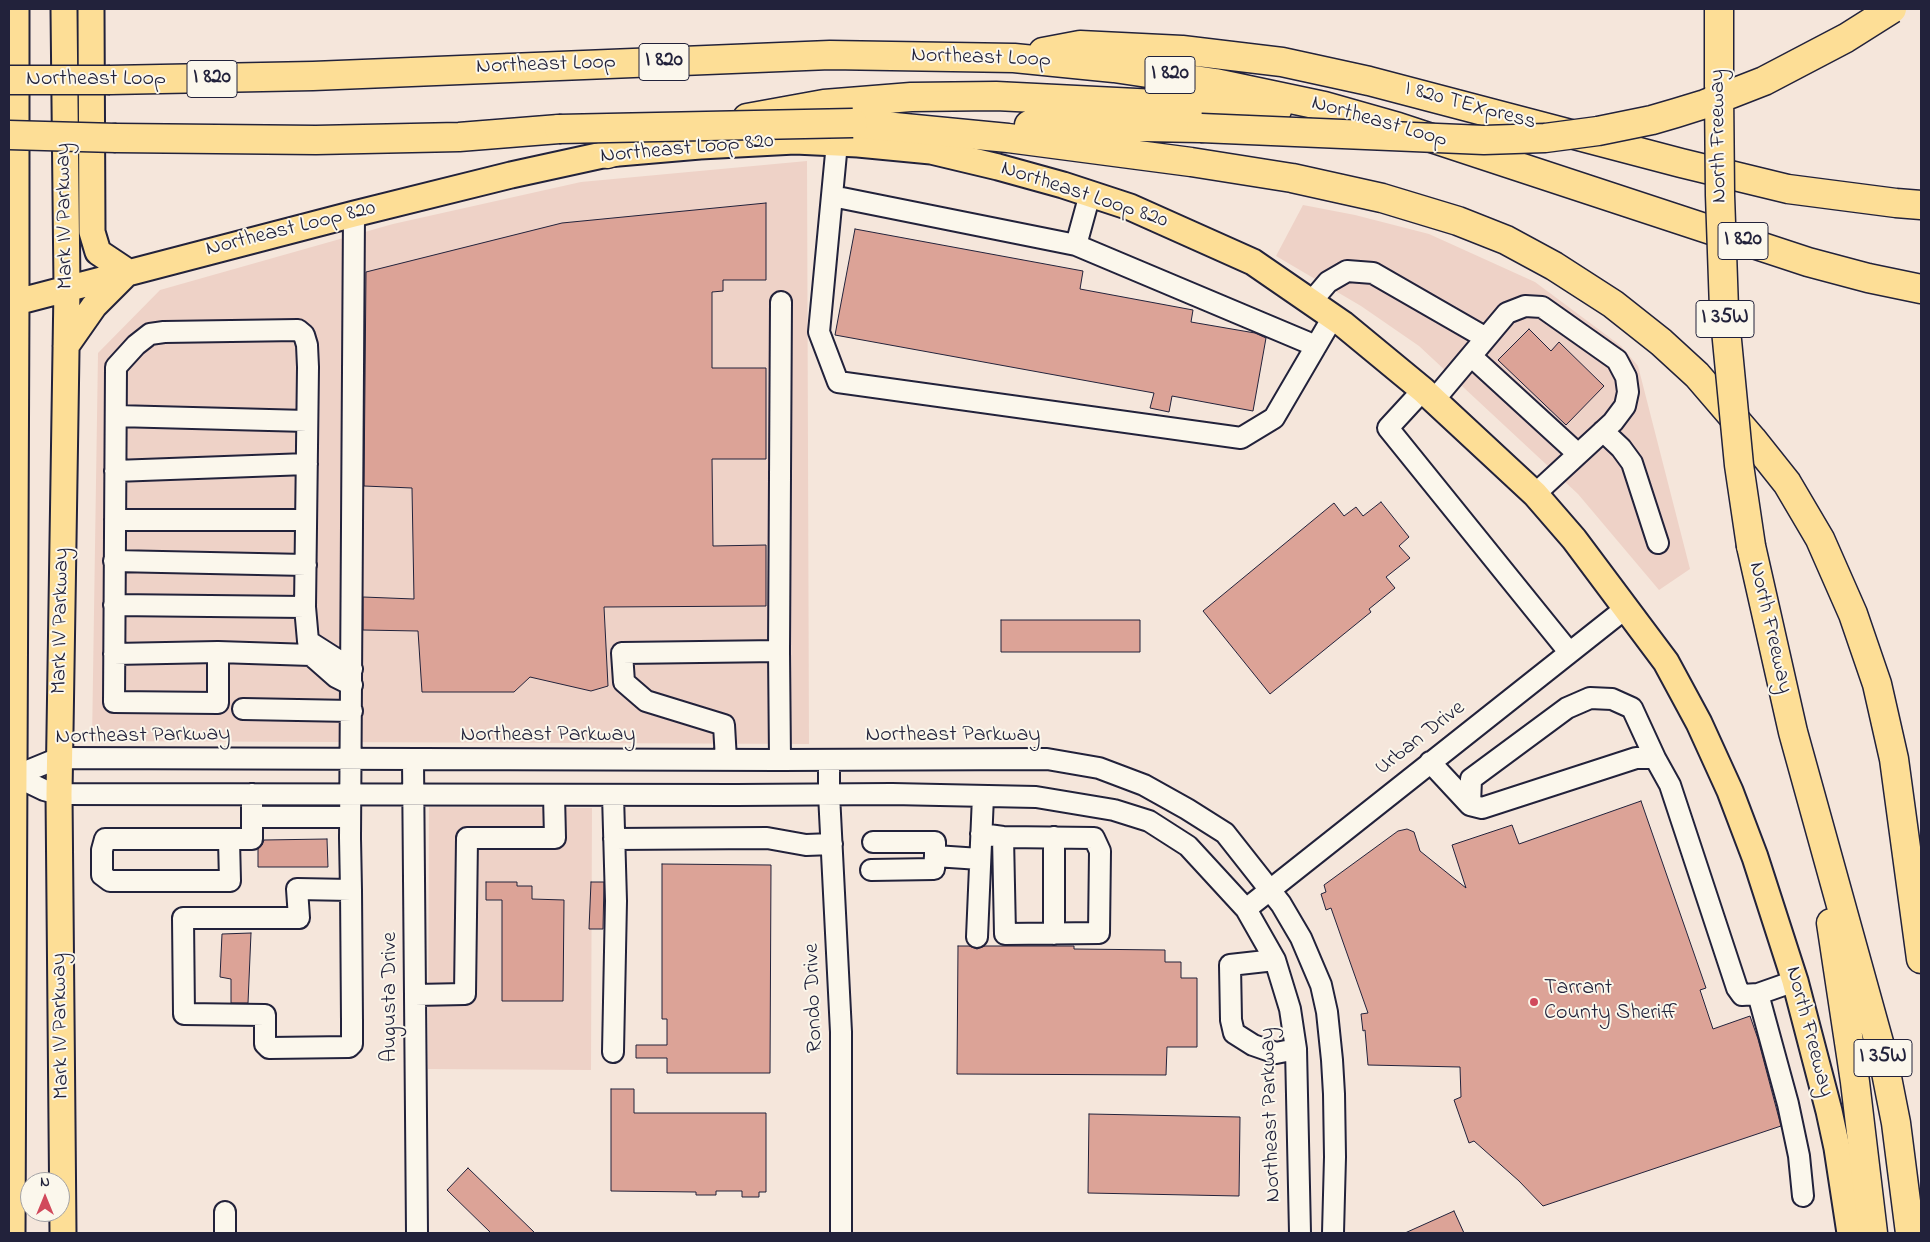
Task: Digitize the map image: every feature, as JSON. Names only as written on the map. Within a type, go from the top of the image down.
[{"type":"highway","name":"North Freeway","points":[[1719,9],[1720,195],[1724,309],[1738,465],[1750,546],[1793,732],[1883,1058],[1897,1132],[1910,1233]]},
{"type":"highway","points":[[845,133],[1201,128],[1484,140],[1545,138],[1598,131],[1652,120],[1704,104],[1764,81],[1846,38],[1892,9]]},
{"type":"highway","name":"I 820 TEXpress","points":[[1014,58],[1080,45],[1182,50],[1282,62],[1369,81],[1681,163],[1788,189],[1896,204],[1921,205]]},
{"type":"highway","name":"Northeast Loop","points":[[9,80],[313,76],[830,55],[1014,58],[1114,68],[1215,83],[1324,106],[1398,127],[1808,262],[1868,278],[1921,289]]},
{"type":"highway","points":[[607,154],[694,128],[761,115],[824,104],[911,97],[996,96],[1259,108],[1323,115],[1398,127]]},
{"type":"highway","points":[[9,135],[116,138],[354,139],[459,137],[559,129],[845,133],[1008,138],[1191,162],[1292,178],[1382,198],[1458,221],[1506,240],[1554,266],[1613,304],[1661,342],[1697,375],[1787,483],[1820,539],[1853,614],[1877,684],[1894,759],[1921,959]]},
{"type":"highway","points":[[1836,886],[1831,926],[1855,1082],[1873,1233]]},
{"type":"main road","name":"Mark IV Parkway","points":[[12,1233],[11,886],[15,776],[12,400],[16,9]]},
{"type":"main road","name":"Mark IV Parkway","points":[[63,1233],[59,794],[67,288],[64,9]]},
{"type":"main road","points":[[66,346],[94,306],[128,272],[98,252],[92,232],[92,9]]},
{"type":"main road","name":"Northeast Loop 820","points":[[13,303],[354,214],[607,154],[700,146],[795,141],[845,133],[998,167],[1130,206],[1253,262],[1338,320]]},
{"type":"main road","name":"North Freeway","points":[[1338,320],[1429,395],[1535,494],[1574,539],[1666,662],[1699,723],[1730,791],[1755,857],[1795,981],[1837,1148],[1850,1233]]},
{"type":"street","points":[[845,133],[832,196],[819,332],[838,382],[1241,438],[1274,418],[1316,346],[1338,320]]},
{"type":"street","points":[[1076,245],[1090,194]]},
{"type":"street","points":[[832,196],[1076,245],[1316,346]]},
{"type":"street","points":[[351,890],[298,889],[299,918],[183,918],[184,1014],[265,1015],[265,1044],[269,1048],[349,1047],[352,1044],[351,890],[350,794],[354,214]]},
{"type":"street","points":[[1311,302],[1328,282],[1347,271],[1373,273],[1486,338]]},
{"type":"street","points":[[780,760],[781,302]]},
{"type":"street","points":[[1535,494],[1613,422],[1625,406],[1628,392],[1626,377],[1617,360],[1542,307],[1525,306],[1507,312],[1471,356],[1429,395],[1388,428],[1569,652]]},
{"type":"street","points":[[218,652],[218,702],[114,702],[116,367],[136,345],[150,334],[164,332],[298,330],[304,335],[307,345],[305,607],[309,648]]},
{"type":"street","points":[[1471,356],[1578,454]]},
{"type":"street","points":[[116,416],[307,421]]},
{"type":"street","points":[[1603,432],[1621,448],[1632,463],[1658,543]]},
{"type":"street","points":[[115,472],[307,464]]},
{"type":"street","points":[[115,520],[306,520]]},
{"type":"street","points":[[114,561],[306,565]]},
{"type":"street","points":[[114,606],[305,607]]},
{"type":"street","name":"Urban Drive","points":[[1246,909],[1626,608]]},
{"type":"street","points":[[114,654],[218,652],[320,647],[352,677]]},
{"type":"street","points":[[726,760],[724,725],[646,700],[624,682],[622,653],[779,651]]},
{"type":"street","points":[[1470,805],[1471,779],[1567,708],[1590,698],[1612,699],[1632,708],[1655,758],[1670,785],[1737,988],[1742,995],[1758,994],[1795,981]]},
{"type":"street","points":[[243,709],[352,711]]},
{"type":"street","name":"Northeast Parkway","points":[[15,776],[60,758],[413,760],[1047,759],[1099,768],[1144,785],[1187,808],[1225,833],[1281,904],[1301,938],[1320,985],[1327,1012],[1334,1103],[1333,1233]]},
{"type":"street","points":[[1430,762],[1470,805],[1482,808],[1636,758],[1655,758]]},
{"type":"street","name":"Augusta Drive","points":[[413,760],[417,1233]]},
{"type":"street","name":"Rondo Drive","points":[[829,760],[841,1032],[841,1233]]},
{"type":"street","name":"Northeast Parkway","points":[[15,776],[44,790],[59,794],[829,794],[1036,797],[1114,810],[1149,821],[1188,846],[1246,909],[1275,960],[1290,1009],[1296,1049],[1300,1233]]},
{"type":"street","points":[[229,840],[230,881],[110,881],[102,875],[102,850],[106,839],[252,839],[252,794]]},
{"type":"street","points":[[415,995],[465,994],[467,838],[555,838],[554,794]]},
{"type":"street","points":[[613,795],[616,901],[613,1052]]},
{"type":"street","points":[[977,938],[983,796]]},
{"type":"street","points":[[252,817],[350,817]]},
{"type":"street","points":[[981,834],[1003,837],[1094,838],[1100,851],[1099,933],[1005,934],[1003,837]]},
{"type":"street","points":[[1054,837],[1054,934]]},
{"type":"street","points":[[614,839],[767,838],[806,845],[832,844]]},
{"type":"street","points":[[871,870],[934,869],[935,856],[935,842],[873,842]]},
{"type":"street","points":[[935,856],[980,859]]},
{"type":"street","points":[[1275,960],[1230,965],[1231,1020],[1234,1033],[1254,1046],[1276,1053],[1296,1049]]},
{"type":"street","points":[[1758,994],[1788,1104],[1799,1156],[1803,1196]]},
{"type":"street","points":[[225,1212],[225,1233]]},
{"type":"shaded area","points":[[807,161],[809,744],[92,741],[98,353],[160,290],[393,224],[581,182]]},
{"type":"shaded area","points":[[1303,205],[1355,215],[1429,234],[1535,282],[1621,346],[1638,366],[1690,569],[1659,590],[1578,494],[1419,346],[1361,306],[1276,256]]},
{"type":"shaded area","points":[[429,807],[592,808],[591,1070],[428,1069]]},
{"type":"building","points":[[766,203],[766,280],[723,280],[723,291],[712,292],[712,368],[766,368],[766,459],[712,459],[713,546],[766,545],[766,606],[604,607],[608,686],[591,691],[530,677],[514,692],[422,692],[418,631],[363,630],[363,597],[414,599],[412,488],[364,486],[366,272],[562,223]]},
{"type":"building","points":[[855,229],[1083,271],[1080,289],[1193,310],[1191,322],[1255,333],[1266,338],[1253,411],[1172,396],[1169,412],[1150,408],[1154,393],[835,335]]},
{"type":"building","points":[[1529,329],[1551,351],[1559,342],[1604,386],[1566,425],[1498,360]]},
{"type":"building","points":[[1381,502],[1409,537],[1399,546],[1410,558],[1386,577],[1395,588],[1369,609],[1371,612],[1270,694],[1203,611],[1334,503],[1344,516],[1356,507],[1363,516]]},
{"type":"building","points":[[1001,620],[1140,620],[1140,652],[1001,652]]},
{"type":"building","name":"Tarrant County Sheriff","points":[[1641,801],[1706,988],[1700,990],[1713,1029],[1750,1016],[1781,1126],[1543,1206],[1519,1181],[1474,1141],[1469,1143],[1454,1100],[1461,1097],[1460,1067],[1368,1065],[1365,1030],[1363,1031],[1361,1014],[1368,1013],[1331,908],[1326,910],[1321,894],[1326,892],[1324,885],[1398,831],[1407,829],[1414,832],[1420,851],[1466,888],[1452,845],[1512,825],[1519,844]]},
{"type":"building","points":[[327,839],[328,867],[258,867],[258,849],[264,840]]},
{"type":"building","points":[[662,864],[771,865],[770,1073],[667,1073],[667,1058],[636,1058],[636,1045],[667,1045],[667,1019],[662,1019]]},
{"type":"building","points":[[486,882],[517,882],[517,886],[532,886],[532,899],[564,900],[563,1001],[502,1001],[502,900],[486,900]]},
{"type":"building","points":[[591,882],[604,882],[603,929],[589,929]]},
{"type":"building","points":[[251,933],[248,1003],[231,1003],[231,979],[220,977],[222,934]]},
{"type":"building","points":[[958,946],[969,946],[977,949],[985,946],[1074,946],[1074,949],[1165,950],[1165,962],[1181,962],[1181,978],[1197,978],[1197,1047],[1167,1047],[1166,1075],[957,1074]]},
{"type":"building","points":[[611,1089],[634,1089],[634,1113],[766,1113],[766,1192],[759,1192],[759,1197],[742,1197],[742,1191],[716,1191],[716,1195],[696,1195],[696,1192],[611,1191]]},
{"type":"building","points":[[1089,1114],[1240,1117],[1239,1196],[1088,1193]]},
{"type":"building","points":[[468,1168],[535,1233],[491,1233],[447,1190]]},
{"type":"building","points":[[1454,1211],[1464,1233],[1405,1233]]},
{"type":"place","name":"Tarrant County Sheriff","points":[[1534,1002]]}]
